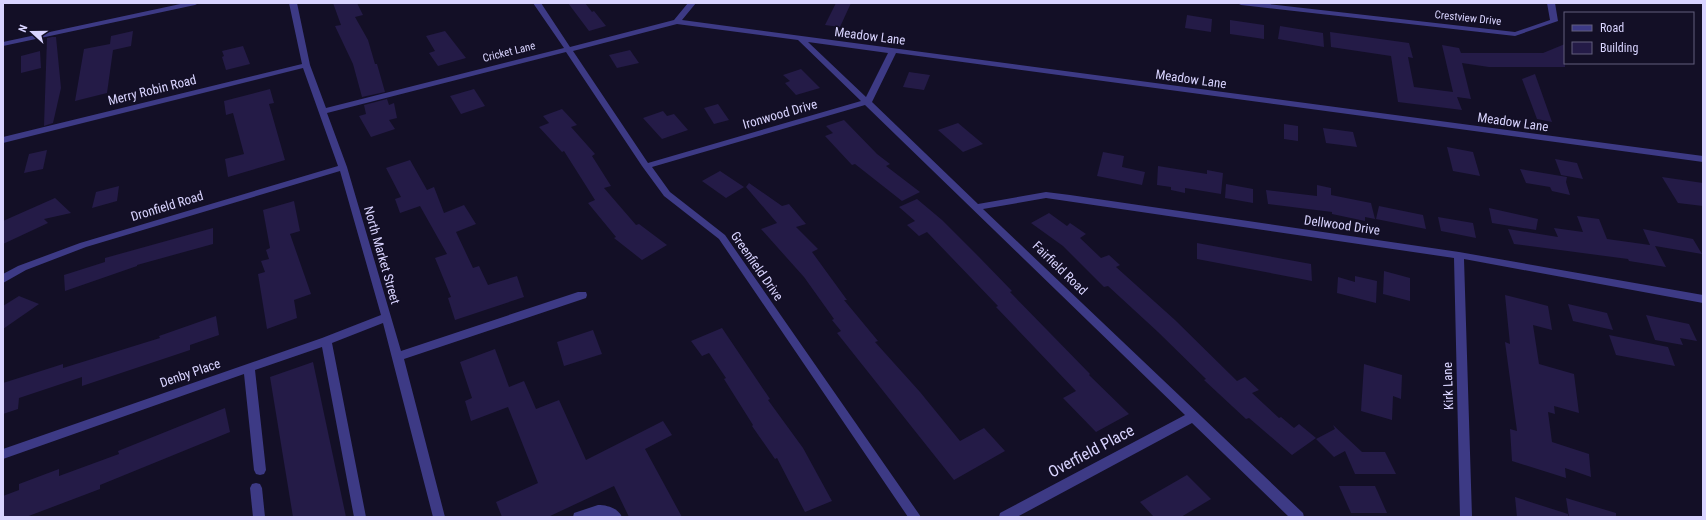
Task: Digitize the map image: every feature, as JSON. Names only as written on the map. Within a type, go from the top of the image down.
[{"type":"street","points":[[3,44],[195,3]]},
{"type":"street","name":"North Market Street","points":[[293,3],[306,65],[324,111],[343,167],[387,317],[439,517]]},
{"type":"street","name":"Greenfield Drive","points":[[537,3],[666,194],[722,237],[915,517]]},
{"type":"street","points":[[677,22],[692,3]]},
{"type":"street","name":"Crestview Drive","points":[[1241,3],[1515,34],[1554,21],[1551,3]]},
{"type":"street","name":"Cricket Lane","points":[[324,111],[567,48],[677,22]]},
{"type":"street","name":"Meadow Lane","points":[[677,22],[1703,160]]},
{"type":"street","name":"Fairfield Road","points":[[801,39],[1298,517]]},
{"type":"street","points":[[868,102],[893,51]]},
{"type":"street","name":"Merry Robin Road","points":[[3,140],[306,65]]},
{"type":"street","name":"Ironwood Drive","points":[[646,166],[868,102]]},
{"type":"street","name":"Dronfield Road","points":[[3,279],[22,268],[84,245],[343,167]]},
{"type":"street","name":"Dellwood Drive","points":[[976,208],[1046,195],[1070,198],[1459,255],[1703,299]]},
{"type":"street","name":"Kirk Lane","points":[[1459,255],[1466,517]]},
{"type":"street","points":[[397,357],[582,295]]},
{"type":"street","name":"Denby Place","points":[[3,454],[326,341],[387,317]]},
{"type":"street","points":[[326,341],[360,517]]},
{"type":"street","points":[[249,367],[260,470]]},
{"type":"street","name":"Overfield Place","points":[[1004,517],[1194,416]]},
{"type":"street","points":[[256,488],[259,517]]},
{"type":"street","points":[[578,517],[597,510],[605,511],[616,517]]},
{"type":"building","points":[[333,3],[357,3],[363,15],[355,17],[368,40],[385,92],[362,97],[353,64],[335,26],[341,25]]},
{"type":"building","points":[[568,3],[585,3],[592,12],[594,11],[606,26],[589,31]]},
{"type":"building","points":[[836,3],[851,3],[840,27],[825,25]]},
{"type":"building","points":[[1187,15],[1212,19],[1211,32],[1185,28]]},
{"type":"building","points":[[1230,20],[1264,25],[1264,39],[1230,34]]},
{"type":"building","points":[[1280,26],[1323,33],[1324,47],[1278,39]]},
{"type":"building","points":[[133,31],[131,46],[113,50],[107,93],[75,101],[84,49],[110,44],[111,36]]},
{"type":"building","points":[[445,31],[466,58],[438,66],[429,53],[435,51],[426,36]]},
{"type":"building","points":[[1330,32],[1409,43],[1413,58],[1408,57],[1414,87],[1453,92],[1442,45],[1459,48],[1461,53],[1543,53],[1564,44],[1565,67],[1489,67],[1462,63],[1471,99],[1457,97],[1462,110],[1398,102],[1391,56],[1331,47]]},
{"type":"building","points":[[56,37],[61,88],[53,123],[44,126],[47,38]]},
{"type":"building","points":[[243,46],[250,64],[226,70],[222,57],[224,56],[222,51]]},
{"type":"building","points":[[630,50],[639,63],[617,68],[609,55]]},
{"type":"building","points":[[40,51],[41,68],[21,73],[21,56]]},
{"type":"building","points":[[801,69],[820,88],[796,95],[785,83],[790,81],[783,75]]},
{"type":"building","points":[[909,72],[930,75],[924,90],[903,87]]},
{"type":"building","points":[[1535,74],[1552,122],[1537,119],[1522,79]]},
{"type":"building","points":[[270,89],[274,103],[269,104],[285,160],[228,177],[225,159],[244,154],[233,113],[226,115],[224,101]]},
{"type":"building","points":[[474,89],[485,106],[461,114],[450,96]]},
{"type":"building","points":[[387,99],[389,105],[394,103],[397,118],[389,120],[395,129],[371,137],[359,116],[366,114],[364,105]]},
{"type":"building","points":[[718,104],[729,120],[714,124],[704,108]]},
{"type":"building","points":[[562,109],[577,125],[571,127],[595,154],[592,156],[611,186],[604,188],[636,225],[639,224],[667,245],[642,260],[614,238],[616,237],[588,203],[595,200],[564,151],[562,152],[539,127],[549,123],[543,116]]},
{"type":"building","points":[[663,111],[667,116],[674,114],[688,130],[662,139],[643,118]]},
{"type":"building","points":[[844,120],[877,154],[890,164],[886,166],[920,192],[902,201],[855,164],[852,165],[825,136],[833,133],[826,126]]},
{"type":"building","points":[[958,123],[983,144],[963,152],[938,130]]},
{"type":"building","points":[[1284,124],[1298,126],[1298,141],[1284,139]]},
{"type":"building","points":[[1323,128],[1353,132],[1357,147],[1326,143]]},
{"type":"building","points":[[1447,147],[1473,152],[1480,176],[1453,171]]},
{"type":"building","points":[[47,150],[43,169],[24,173],[29,154]]},
{"type":"building","points":[[1103,152],[1124,156],[1122,167],[1145,172],[1142,185],[1097,176]]},
{"type":"building","points":[[1555,159],[1577,163],[1583,179],[1561,175]]},
{"type":"building","points":[[410,160],[427,190],[434,187],[444,213],[464,205],[476,224],[456,232],[473,268],[479,266],[488,285],[517,276],[524,297],[455,320],[448,298],[451,297],[435,258],[447,254],[420,206],[400,213],[395,199],[401,197],[386,168]]},
{"type":"building","points":[[1158,166],[1207,174],[1207,170],[1223,173],[1221,194],[1185,188],[1185,193],[1171,190],[1171,187],[1157,185]]},
{"type":"building","points":[[1520,169],[1567,177],[1566,182],[1570,195],[1552,191],[1550,187],[1526,183]]},
{"type":"building","points":[[720,171],[744,187],[726,198],[702,181]]},
{"type":"building","points":[[1662,177],[1703,183],[1703,206],[1678,203]]},
{"type":"building","points":[[749,183],[782,206],[789,204],[806,224],[796,227],[818,249],[812,252],[847,300],[844,300],[878,341],[875,342],[920,392],[960,441],[984,428],[1005,451],[954,480],[837,333],[841,331],[832,320],[834,319],[804,277],[761,229],[777,223],[746,187]]},
{"type":"building","points":[[1226,184],[1253,189],[1253,203],[1225,198]]},
{"type":"building","points":[[1317,185],[1331,188],[1331,195],[1371,203],[1375,219],[1365,217],[1365,221],[1332,214],[1332,212],[1268,204],[1266,190],[1317,196]]},
{"type":"building","points":[[119,186],[117,201],[92,208],[96,192]]},
{"type":"building","points":[[55,198],[71,213],[44,219],[48,223],[3,244],[3,221]]},
{"type":"building","points":[[917,199],[942,220],[979,257],[1012,291],[1010,292],[1090,374],[1089,375],[1129,414],[1096,432],[1063,398],[1076,391],[996,307],[998,306],[927,232],[919,236],[907,225],[915,221],[899,207]]},
{"type":"building","points":[[294,201],[300,231],[290,234],[311,294],[294,300],[297,318],[267,329],[258,274],[265,272],[261,261],[269,259],[266,250],[270,248],[263,210]]},
{"type":"building","points":[[1379,206],[1423,215],[1426,229],[1376,219]]},
{"type":"building","points":[[1489,208],[1538,219],[1536,230],[1492,223]]},
{"type":"building","points":[[1049,213],[1067,226],[1070,223],[1086,234],[1080,238],[1101,258],[1109,255],[1120,265],[1116,267],[1175,320],[1237,381],[1245,377],[1259,390],[1252,393],[1279,418],[1281,417],[1294,428],[1299,424],[1316,438],[1292,455],[1249,418],[1246,419],[1204,380],[1206,379],[1158,332],[1108,286],[1104,287],[1063,246],[1031,223]]},
{"type":"building","points":[[1577,216],[1599,219],[1607,239],[1650,245],[1643,229],[1693,239],[1702,254],[1655,246],[1666,267],[1629,261],[1628,259],[1514,244],[1508,229],[1558,237],[1554,228],[1583,232]]},
{"type":"building","points":[[1438,217],[1473,223],[1476,238],[1441,231]]},
{"type":"building","points":[[213,228],[213,244],[137,265],[65,291],[64,275],[105,262],[105,258]]},
{"type":"building","points":[[1197,243],[1311,264],[1312,281],[1197,259]]},
{"type":"building","points":[[1384,271],[1410,278],[1410,301],[1383,294]]},
{"type":"building","points":[[1355,276],[1377,281],[1376,303],[1337,293],[1338,277],[1355,282]]},
{"type":"building","points":[[1505,295],[1548,306],[1552,330],[1533,325],[1539,364],[1574,374],[1579,413],[1554,406],[1555,414],[1548,412],[1552,442],[1589,454],[1591,477],[1565,468],[1566,478],[1512,461],[1510,429],[1517,431],[1505,342],[1510,344]]},
{"type":"building","points":[[19,296],[39,304],[3,329],[3,306]]},
{"type":"building","points":[[1568,304],[1607,313],[1613,330],[1573,321]]},
{"type":"building","points":[[1646,315],[1689,324],[1697,341],[1680,338],[1683,345],[1655,340]]},
{"type":"building","points":[[216,316],[219,335],[190,345],[190,350],[82,386],[82,377],[19,398],[18,409],[3,414],[3,383],[63,364],[63,368],[160,338],[159,336]]},
{"type":"building","points":[[722,328],[770,399],[768,400],[803,448],[832,501],[805,512],[777,458],[775,459],[752,426],[753,425],[724,379],[726,378],[709,353],[702,356],[691,341]]},
{"type":"building","points":[[593,330],[602,354],[564,366],[557,342]]},
{"type":"building","points":[[1609,335],[1668,347],[1675,366],[1616,355]]},
{"type":"building","points":[[495,349],[509,387],[524,381],[536,409],[559,400],[586,460],[663,421],[672,435],[645,449],[682,517],[629,517],[614,486],[548,517],[502,517],[496,502],[538,483],[508,407],[471,421],[465,401],[472,398],[460,362]]},
{"type":"building","points":[[313,362],[346,517],[293,517],[270,377]]},
{"type":"building","points":[[1364,364],[1402,375],[1401,399],[1393,396],[1392,420],[1361,411]]},
{"type":"building","points":[[225,408],[230,432],[100,485],[100,489],[26,517],[3,517],[3,496],[19,490],[19,484],[59,469],[59,476],[119,454],[118,451]]},
{"type":"building","points":[[1333,425],[1362,452],[1385,452],[1396,474],[1355,474],[1345,451],[1334,457],[1316,439],[1335,429]]},
{"type":"building","points":[[1187,475],[1211,499],[1181,517],[1154,517],[1140,502]]},
{"type":"building","points":[[1339,486],[1375,486],[1387,513],[1351,513]]},
{"type":"building","points":[[1515,497],[1568,514],[1568,517],[1517,517]]},
{"type":"building","points":[[1566,498],[1616,513],[1616,517],[1569,517]]}]
